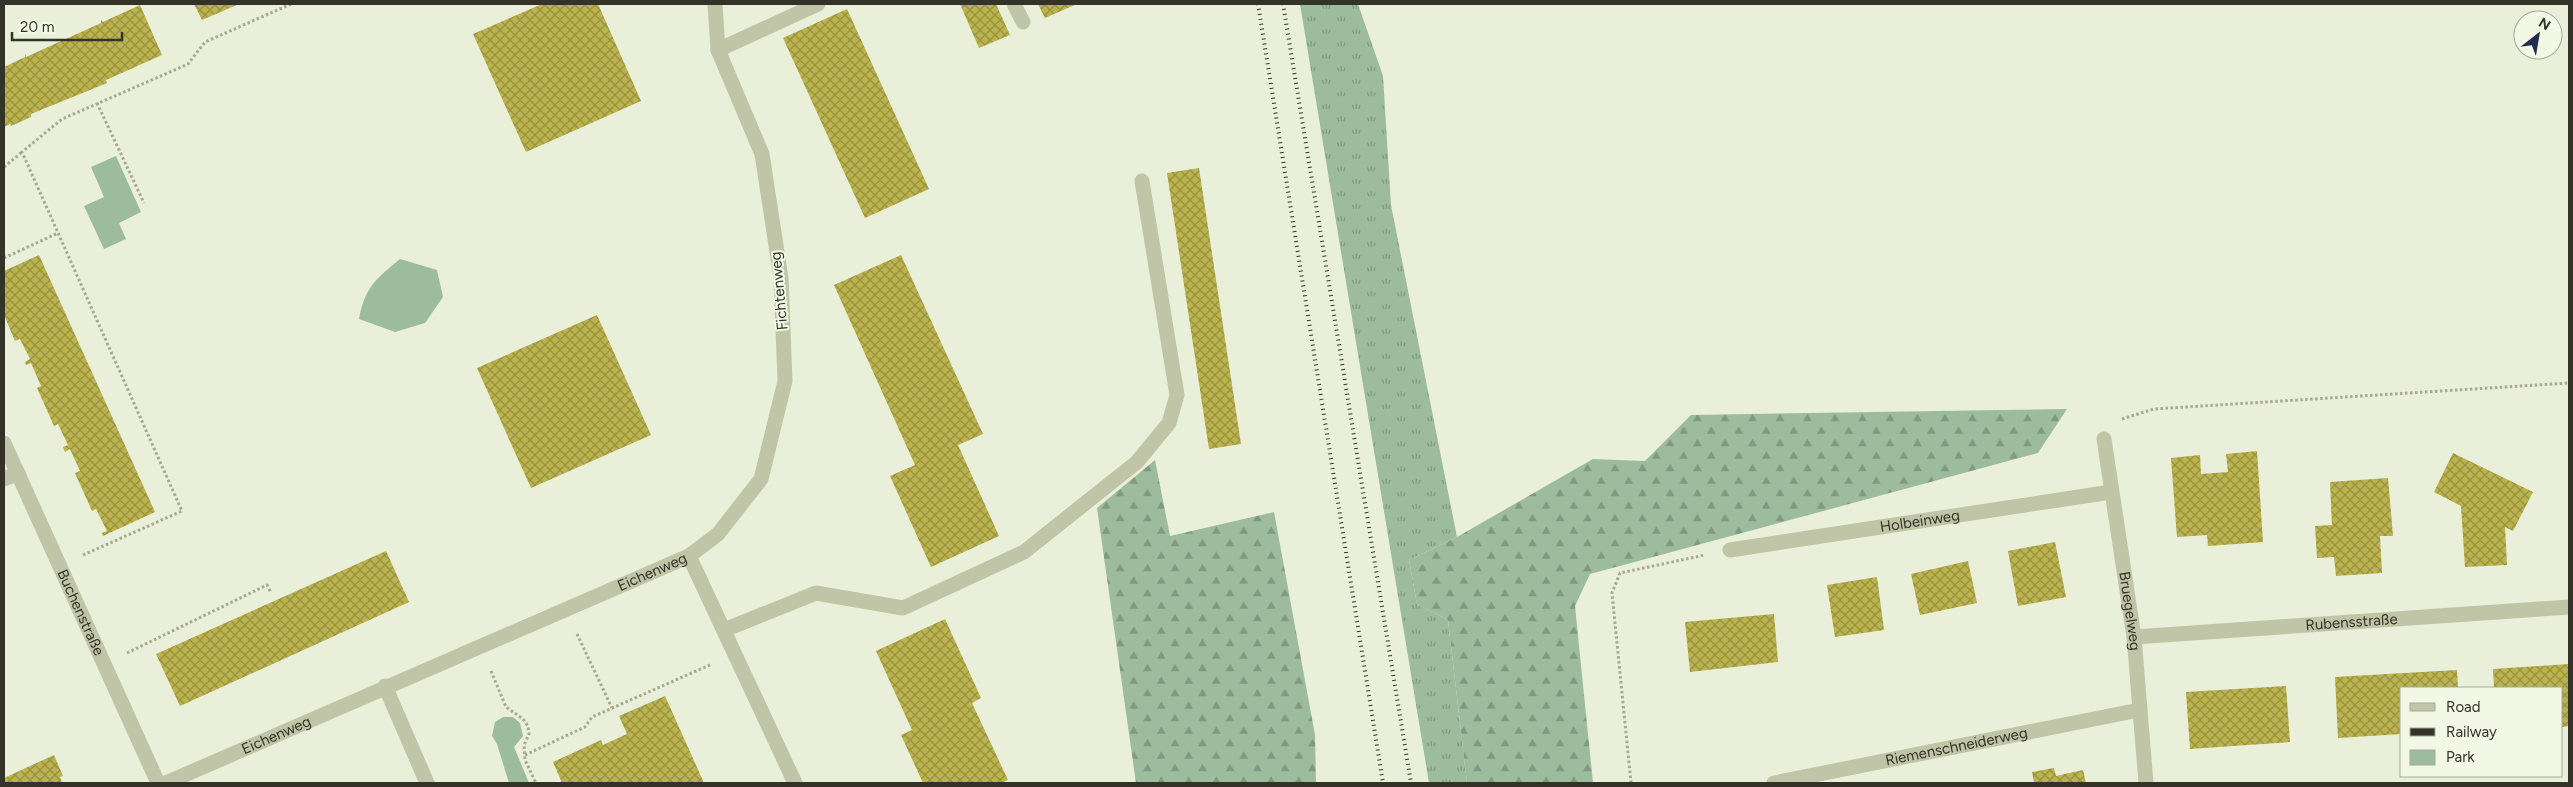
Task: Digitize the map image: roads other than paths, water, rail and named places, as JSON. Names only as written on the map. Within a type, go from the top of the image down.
[{"type":"street","name":"Fichtenweg","points":[[689,556],[718,534],[761,479],[785,381],[780,278],[762,154],[718,50],[715,4]]},
{"type":"street","points":[[718,50],[818,4]]},
{"type":"street","points":[[1014,4],[1023,22]]},
{"type":"street","points":[[724,630],[816,593],[903,608],[1024,552],[1137,462],[1169,423],[1177,395],[1142,181]]},
{"type":"street","name":"Bruegelweg","points":[[2104,439],[2134,637],[2146,783]]},
{"type":"street","name":"Buchenstraße","points":[[4,443],[158,783]]},
{"type":"street","points":[[4,479],[18,473]]},
{"type":"street","name":"Holbeinweg","points":[[1730,550],[2111,492]]},
{"type":"street","name":"Eichenweg","points":[[166,783],[385,686],[689,556],[795,783]]},
{"type":"street","name":"Rubensstraße","points":[[2134,637],[2569,607]]},
{"type":"street","points":[[385,686],[427,783]]},
{"type":"street","name":"Riemenschneiderweg","points":[[1774,783],[2139,710]]},
{"type":"railway","points":[[1258,4],[1383,783]]},
{"type":"railway","points":[[1283,4],[1411,783]]}]
